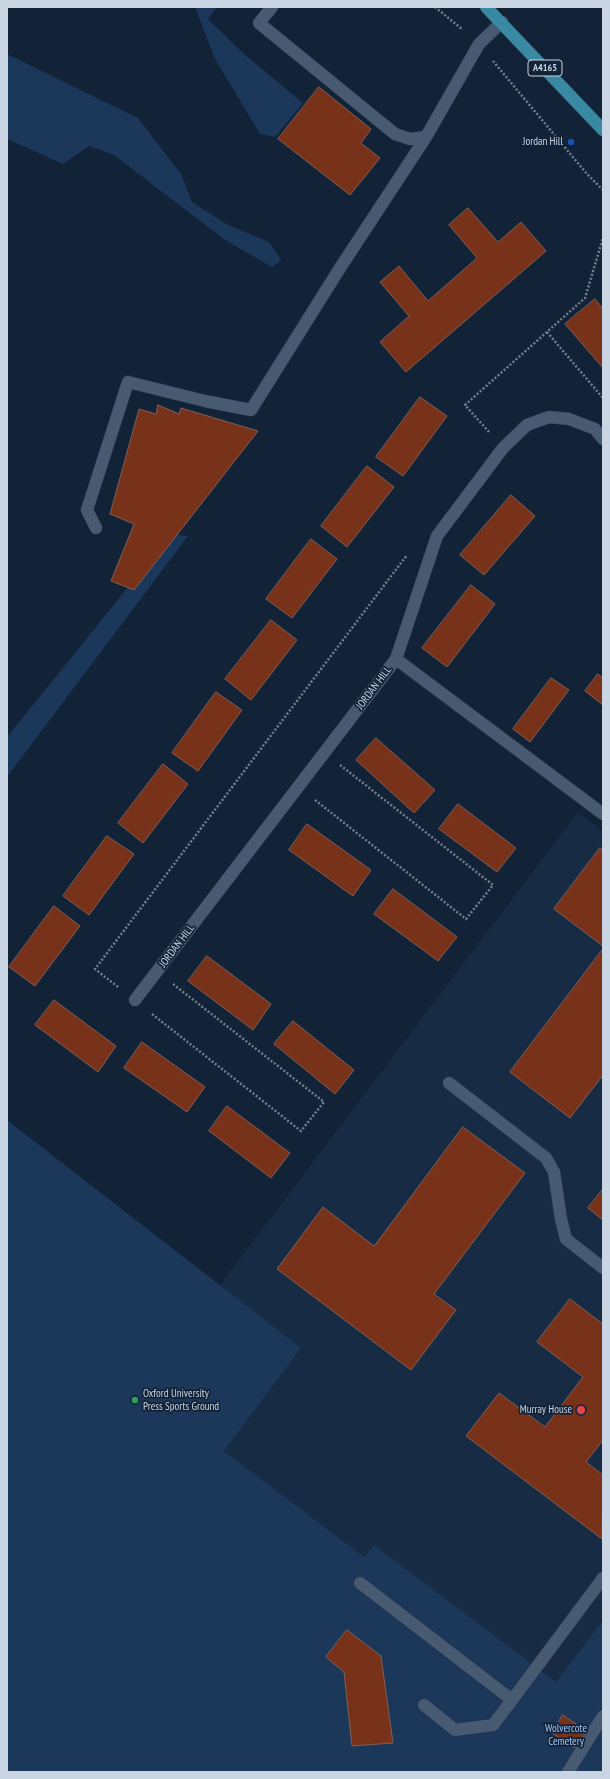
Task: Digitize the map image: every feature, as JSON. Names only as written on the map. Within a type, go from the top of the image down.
[{"type":"main road","name":"A4165","points":[[486,7],[502,22],[603,130]]},
{"type":"street","points":[[272,7],[259,23],[395,134],[410,139],[426,137]]},
{"type":"street","points":[[96,528],[87,510],[128,382],[205,401],[251,410],[340,268],[426,137],[479,44],[502,22]]},
{"type":"street","name":"JORDAN HILL","points":[[135,1000],[396,659],[437,536],[502,448],[527,425],[549,417],[569,419],[595,429],[603,439]]},
{"type":"street","points":[[396,659],[603,814]]},
{"type":"street","points":[[449,1083],[546,1158],[554,1172],[561,1219],[566,1239],[603,1268]]},
{"type":"street","points":[[424,1705],[454,1730],[493,1725],[603,1578]]},
{"type":"street","points":[[360,1583],[512,1700]]},
{"type":"street","points":[[568,1772],[603,1716]]},
{"type":"path","points":[[435,7],[479,44],[586,174],[603,190]]},
{"type":"path","points":[[502,448],[465,406],[585,298],[603,238]]},
{"type":"path","points":[[547,332],[603,398]]},
{"type":"path","points":[[157,972],[324,1102],[301,1131],[95,969],[419,538],[437,536]]},
{"type":"path","points":[[298,788],[466,919],[493,885],[325,753]]},
{"type":"shaded area","points":[[578,812],[603,831],[603,1620],[556,1683],[374,1545],[364,1558],[223,1451],[301,1348],[219,1286]]},
{"type":"green space","points":[[195,7],[217,7],[208,19],[244,54],[303,103],[275,137],[260,134],[215,59]]},
{"type":"green space","points":[[7,54],[138,118],[181,174],[192,202],[228,225],[269,242],[281,260],[272,267],[225,240],[114,155],[89,146],[63,164],[7,139]]},
{"type":"green space","points":[[171,534],[188,536],[7,777],[7,737]]},
{"type":"green space","name":"Oxford University Press Sports Ground","points":[[7,1120],[301,1348],[224,1451],[364,1557],[374,1545],[556,1682],[603,1620],[603,1772],[7,1772]]},
{"type":"building","points":[[319,87],[371,129],[361,143],[380,158],[350,195],[278,139]]},
{"type":"building","points":[[468,208],[498,242],[521,222],[546,251],[406,372],[380,342],[409,316],[380,282],[399,266],[428,301],[477,258],[449,225]]},
{"type":"building","points":[[595,299],[603,309],[603,368],[565,324]]},
{"type":"building","points":[[420,397],[447,416],[403,476],[376,457]]},
{"type":"building","points":[[158,405],[179,414],[181,408],[258,431],[134,590],[111,581],[134,524],[110,514],[139,409],[156,414]]},
{"type":"building","points":[[367,466],[394,487],[347,547],[321,526]]},
{"type":"building","points":[[511,495],[535,516],[484,575],[460,555]]},
{"type":"building","points":[[311,539],[337,559],[292,618],[266,599]]},
{"type":"building","points":[[471,585],[495,604],[447,667],[422,648]]},
{"type":"building","points":[[271,620],[297,640],[251,700],[225,679]]},
{"type":"building","points":[[598,674],[603,678],[603,705],[585,691]]},
{"type":"building","points":[[551,678],[569,690],[530,742],[513,729]]},
{"type":"building","points":[[216,692],[242,710],[198,771],[172,753]]},
{"type":"building","points":[[376,738],[435,790],[414,813],[356,760]]},
{"type":"building","points":[[163,764],[188,784],[143,843],[118,823]]},
{"type":"building","points":[[458,804],[516,848],[497,872],[439,829]]},
{"type":"building","points":[[307,824],[371,870],[353,896],[289,850]]},
{"type":"building","points":[[107,836],[134,854],[89,915],[63,896]]},
{"type":"building","points":[[600,848],[603,850],[603,946],[554,909]]},
{"type":"building","points":[[393,889],[457,937],[438,961],[374,914]]},
{"type":"building","points":[[54,906],[80,926],[35,986],[9,967]]},
{"type":"building","points":[[603,949],[603,1075],[570,1118],[510,1072]]},
{"type":"building","points":[[207,956],[271,1004],[253,1030],[188,981]]},
{"type":"building","points":[[54,1000],[116,1046],[98,1072],[35,1025]]},
{"type":"building","points":[[293,1021],[354,1070],[335,1094],[274,1044]]},
{"type":"building","points":[[142,1042],[205,1087],[187,1112],[124,1068]]},
{"type":"building","points":[[227,1106],[290,1153],[271,1178],[209,1131]]},
{"type":"building","points":[[463,1127],[525,1173],[434,1294],[456,1310],[411,1370],[277,1269],[323,1207],[374,1246]]},
{"type":"building","points":[[603,1189],[603,1220],[588,1208]]},
{"type":"building","name":"Murray House","points":[[570,1299],[603,1324],[603,1440],[586,1462],[603,1475],[602,1539],[466,1436],[499,1393],[545,1427],[583,1377],[537,1342]]},
{"type":"building","points":[[347,1630],[381,1656],[393,1743],[352,1746],[344,1672],[326,1657]]},
{"type":"building","points":[[563,1715],[586,1731],[575,1748],[552,1733]]},
{"type":"place","name":"Jordan Hill","points":[[571,142]]},
{"type":"place","name":"Oxford University Press Sports Ground","points":[[135,1400]]},
{"type":"place","name":"Murray House","points":[[581,1410]]},
{"type":"park label","name":"Wolvercote Cemetery","points":[[566,1735]]}]
